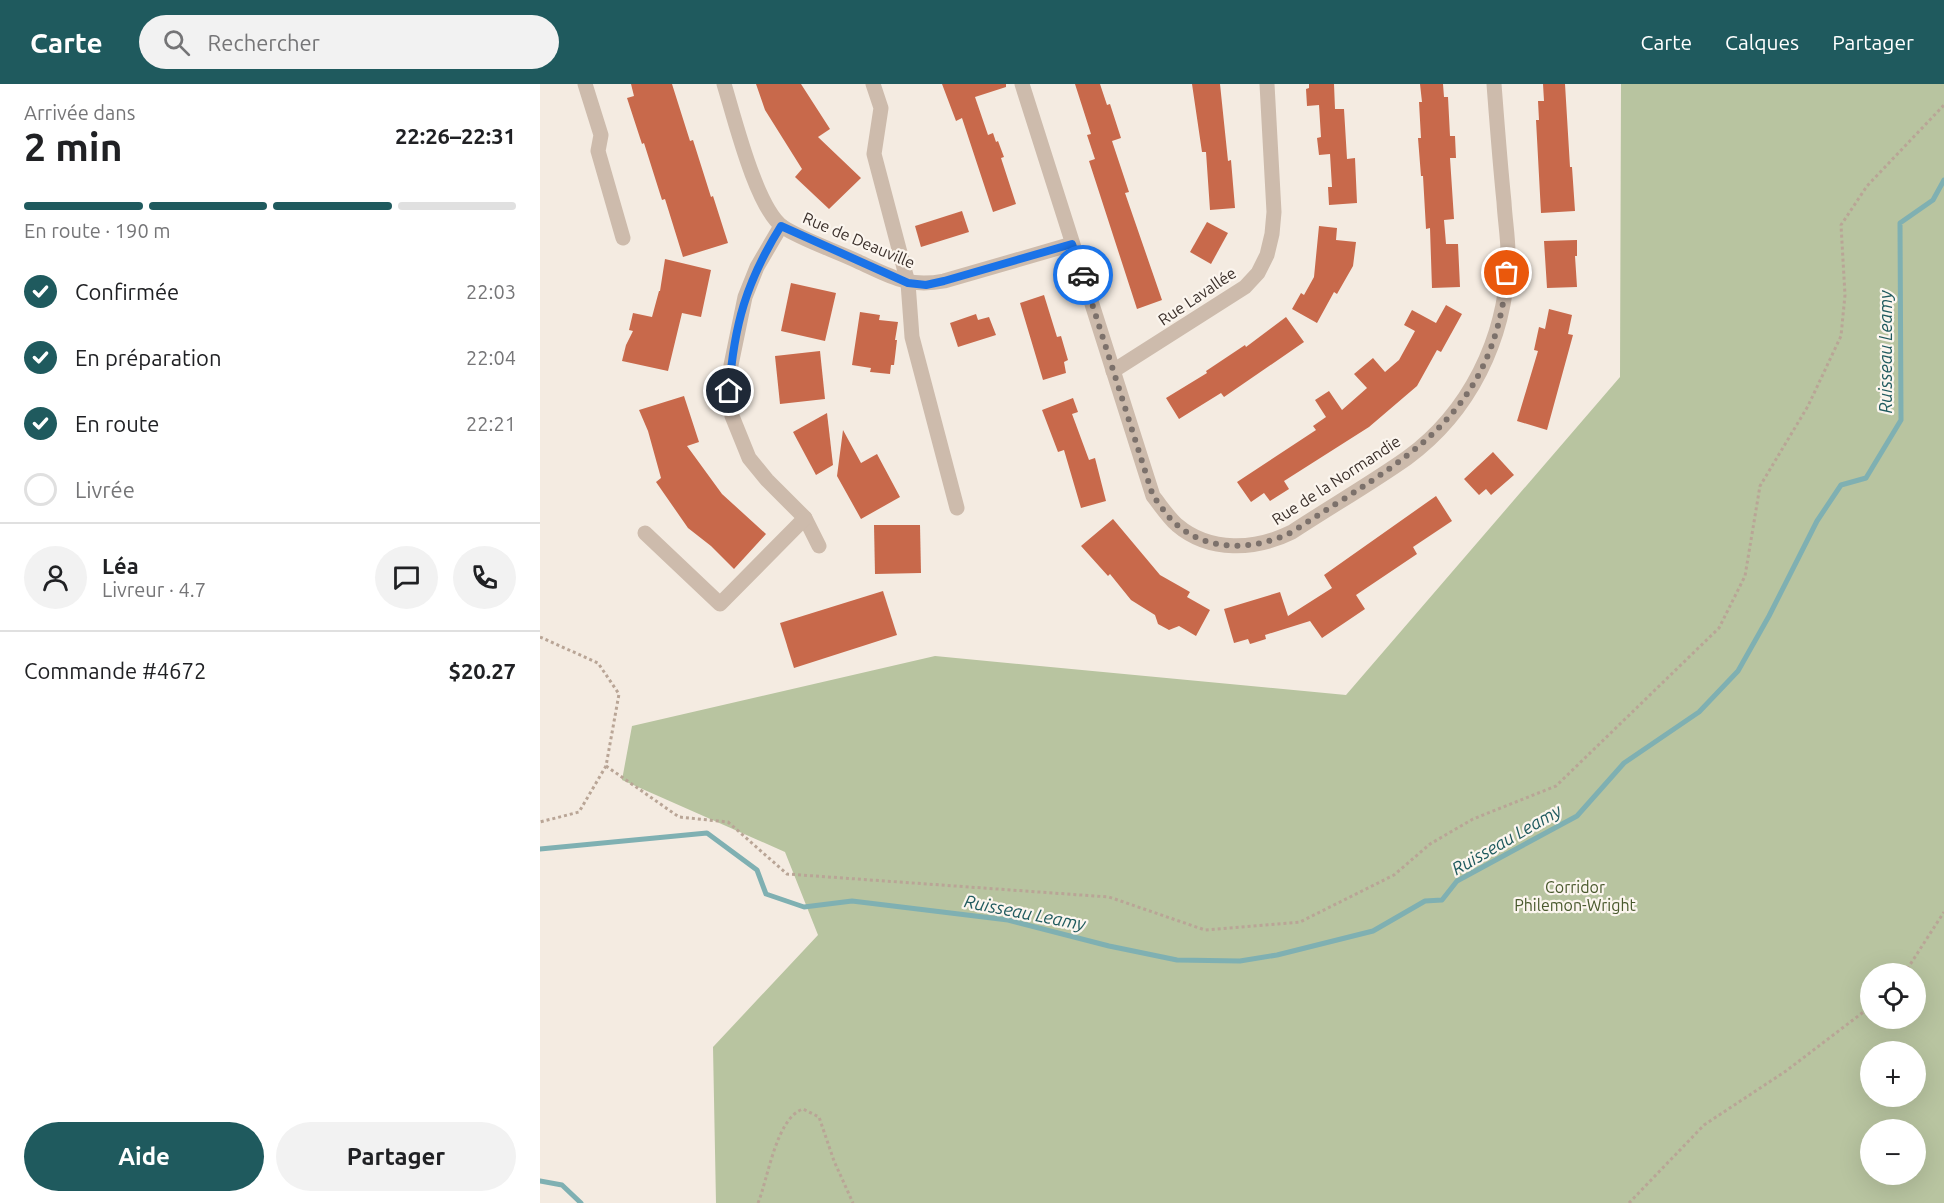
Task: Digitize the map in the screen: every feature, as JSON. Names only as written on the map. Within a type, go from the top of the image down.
[{"type":"street","points":[[585,84],[601,135],[598,151],[623,238]]},
{"type":"street","name":"Rue de Deauville","points":[[724,84],[749,167],[759,190],[781,226],[908,283],[926,285],[1072,244]]},
{"type":"street","points":[[873,84],[881,108],[874,154],[908,283],[912,337],[957,508]]},
{"type":"street","name":"Rue de la Normandie","points":[[1022,84],[1153,496],[1176,525],[1194,537],[1232,546],[1272,542],[1292,532],[1408,457],[1461,405],[1475,383],[1495,336],[1502,310],[1508,260],[1494,84]]},
{"type":"street","name":"Rue Lavallée","points":[[1113,371],[1245,287],[1258,273],[1267,255],[1274,212],[1267,84]]},
{"type":"street","points":[[781,226],[757,267],[745,297],[731,364],[729,391],[732,416],[749,458],[767,480],[805,518],[819,546]]},
{"type":"street","points":[[645,533],[720,604],[805,518]]},
{"type":"path","points":[[606,766],[679,817],[728,822],[787,874],[1109,897],[1205,930],[1300,922],[1394,875],[1430,844],[1473,819],[1556,786],[1719,628],[1745,576],[1760,486],[1808,406],[1841,336],[1845,295],[1841,225],[1868,186],[1944,105]]},
{"type":"path","points":[[540,637],[598,663],[619,694],[606,766],[579,812],[540,822]]},
{"type":"path","points":[[1911,963],[1944,912]]},
{"type":"path","points":[[1629,1203],[1704,1125],[1786,1071],[1860,1015]]},
{"type":"path","points":[[758,1203],[773,1155],[787,1122],[792,1115],[803,1109],[819,1117],[834,1161],[853,1203]]},
{"type":"green space","name":"Corridor Philemon-Wright","points":[[1621,84],[1944,84],[1944,1203],[716,1203],[713,1047],[818,935],[785,852],[622,780],[632,726],[935,656],[1346,695],[1620,377]]},
{"type":"building","points":[[631,84],[672,84],[690,141],[693,140],[728,243],[683,257],[665,199],[662,200],[627,98],[634,96]]},
{"type":"building","points":[[756,84],[801,84],[830,129],[818,137],[861,178],[829,209],[795,177],[802,169],[765,110]]},
{"type":"building","points":[[942,84],[1006,84],[1006,87],[975,97],[988,135],[993,133],[996,142],[998,141],[1016,204],[993,212],[962,118],[956,121]]},
{"type":"building","points":[[1075,84],[1100,84],[1107,105],[1110,104],[1121,138],[1112,141],[1129,192],[1125,193],[1162,300],[1137,309],[1089,161],[1095,159],[1087,135],[1091,134]]},
{"type":"building","points":[[1192,84],[1220,84],[1235,208],[1210,210],[1206,152],[1202,152]]},
{"type":"building","points":[[1309,84],[1334,84],[1335,109],[1344,109],[1347,159],[1355,158],[1357,203],[1329,205],[1328,187],[1332,187],[1330,154],[1319,155],[1317,138],[1321,137],[1319,105],[1307,106],[1306,89],[1309,88]]},
{"type":"building","points":[[1420,84],[1443,84],[1444,97],[1448,97],[1450,136],[1455,136],[1456,158],[1450,158],[1454,219],[1444,220],[1446,244],[1458,244],[1460,287],[1432,288],[1430,228],[1426,229],[1418,138],[1421,138]]},
{"type":"building","points":[[1543,84],[1565,84],[1575,211],[1541,213],[1536,120],[1539,120],[1538,101],[1544,101]]},
{"type":"building","points":[[962,211],[969,232],[921,247],[915,226]]},
{"type":"building","points":[[1207,222],[1228,233],[1211,264],[1190,252]]},
{"type":"building","points":[[1319,226],[1337,228],[1336,240],[1356,242],[1353,266],[1337,294],[1334,292],[1317,323],[1292,309],[1301,293],[1304,295],[1314,277]]},
{"type":"building","points":[[1577,240],[1577,256],[1575,256],[1577,287],[1547,288],[1544,241]]},
{"type":"building","points":[[665,259],[711,270],[701,317],[682,313],[668,371],[622,361],[633,331],[629,330],[633,313],[652,317],[660,291]]},
{"type":"building","points":[[791,283],[836,293],[825,341],[781,331]]},
{"type":"building","points":[[1044,295],[1057,337],[1061,336],[1068,360],[1064,362],[1066,373],[1043,380],[1020,303]]},
{"type":"building","points":[[1446,305],[1462,314],[1441,352],[1437,350],[1417,386],[1369,427],[1284,481],[1289,489],[1270,501],[1264,493],[1251,502],[1237,482],[1316,430],[1313,426],[1326,417],[1315,400],[1329,391],[1342,410],[1367,388],[1354,374],[1373,358],[1385,372],[1399,360],[1415,331],[1404,325],[1412,310],[1436,323]]},
{"type":"building","points":[[1549,309],[1572,315],[1568,334],[1573,335],[1547,430],[1517,421],[1538,351],[1534,350],[1539,327],[1545,329]]},
{"type":"building","points":[[860,312],[880,315],[879,320],[898,322],[894,365],[891,365],[890,374],[870,372],[871,368],[852,365]]},
{"type":"building","points":[[976,314],[978,320],[989,317],[996,335],[958,347],[950,323]]},
{"type":"building","points":[[1286,317],[1304,342],[1224,397],[1221,393],[1179,419],[1166,398],[1207,373],[1206,371],[1245,345],[1246,347]]},
{"type":"building","points":[[820,351],[825,399],[780,404],[775,356]]},
{"type":"building","points":[[684,396],[699,442],[687,446],[722,494],[766,534],[734,569],[711,546],[688,528],[656,482],[661,478],[648,431],[639,410]]},
{"type":"building","points":[[1073,398],[1078,412],[1072,414],[1089,460],[1095,458],[1106,501],[1081,508],[1064,450],[1058,452],[1042,410]]},
{"type":"building","points":[[827,413],[833,465],[816,475],[793,432]]},
{"type":"building","points":[[843,430],[861,463],[877,454],[900,497],[861,519],[837,476]]},
{"type":"building","points":[[1493,452],[1514,475],[1491,495],[1486,489],[1479,495],[1464,479]]},
{"type":"building","points":[[1436,496],[1452,521],[1413,547],[1417,554],[1356,595],[1365,609],[1322,638],[1310,621],[1265,635],[1266,639],[1250,644],[1248,639],[1234,643],[1224,609],[1280,592],[1288,616],[1332,588],[1324,575]]},
{"type":"building","points":[[1113,519],[1160,575],[1190,592],[1187,597],[1210,610],[1196,636],[1179,626],[1169,630],[1158,624],[1155,615],[1131,600],[1110,574],[1108,576],[1081,546]]},
{"type":"building","points":[[874,525],[920,525],[921,573],[875,574]]},
{"type":"building","points":[[883,591],[897,635],[794,668],[780,623]]},
{"type":"waterway","name":"Ruisseau Leamy","points":[[540,849],[707,833],[757,870],[766,894],[804,907],[852,901],[1008,920],[1109,946],[1177,960],[1240,961],[1277,955],[1373,931],[1425,901],[1442,900],[1457,881],[1577,816],[1624,763],[1699,712],[1738,671],[1817,521],[1841,485],[1866,478],[1901,420],[1900,223],[1933,200],[1944,180]]},
{"type":"waterway","points":[[540,1181],[562,1185],[581,1203]]},
{"type":"way so far","points":[[1083,275],[1153,496],[1176,525],[1194,537],[1232,546],[1272,542],[1292,532],[1408,457],[1443,424],[1461,405],[1486,359],[1502,310],[1507,273]]},
{"type":"route","points":[[729,391],[736,334],[745,297],[757,267],[781,226],[908,283],[926,285],[944,281],[1072,244],[1083,275]]}]
